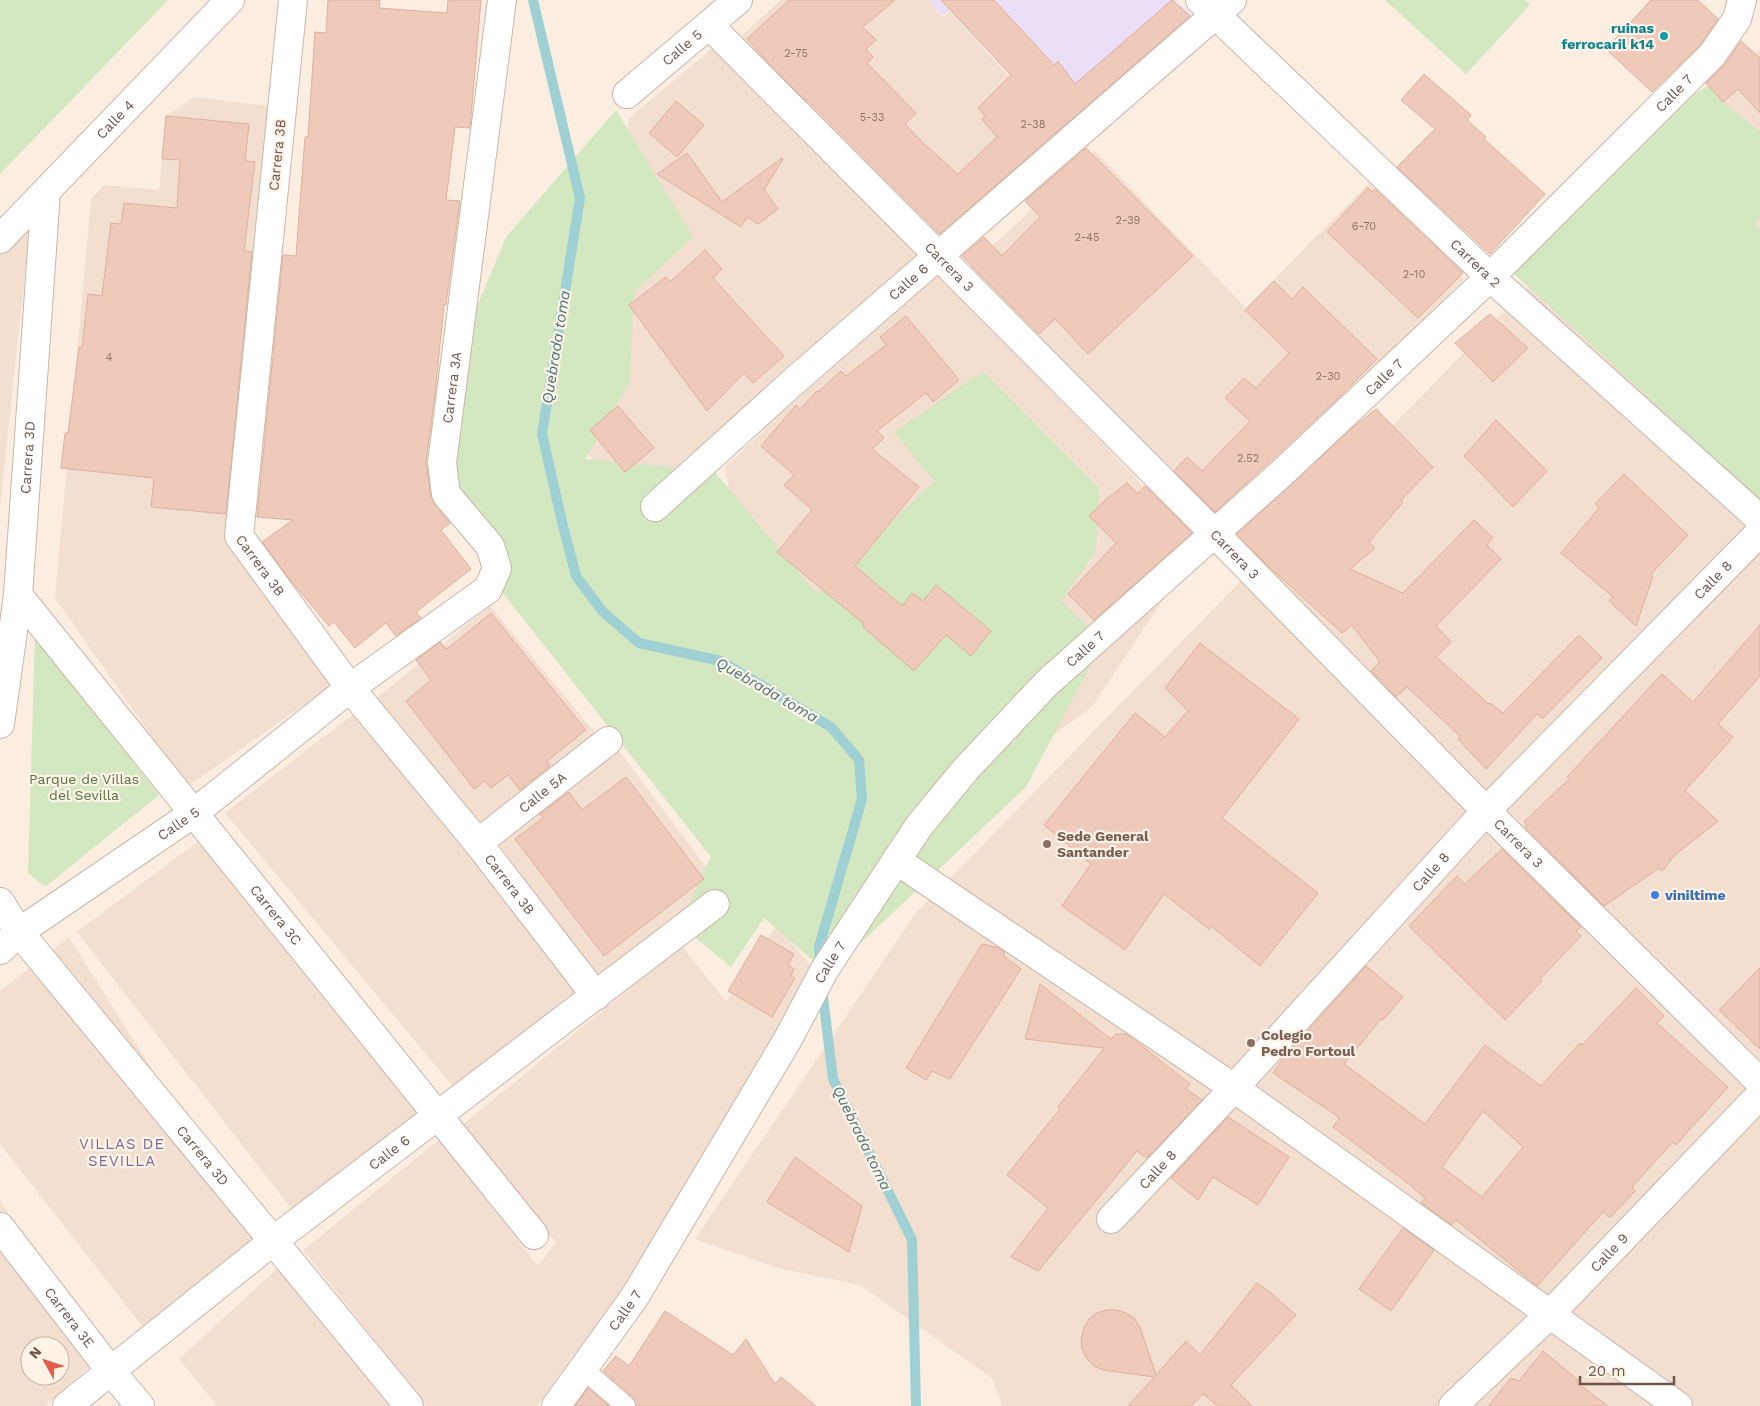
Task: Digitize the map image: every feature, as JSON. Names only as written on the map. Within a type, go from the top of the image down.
[{"type":"street","name":"Calle 4","points":[[0,239],[230,0]]},
{"type":"street","name":"Carrera 3B","points":[[293,0],[238,536],[350,688],[478,843],[596,996]]},
{"type":"street","name":"Carrera 3A","points":[[350,688],[488,589],[497,568],[490,546],[446,494],[442,463],[502,0]]},
{"type":"street","name":"Calle 5","points":[[627,94],[738,0]]},
{"type":"street","name":"Calle 7","points":[[556,1406],[634,1298],[788,1039],[825,969],[919,826],[966,768],[1047,683],[1283,472],[1490,278],[1712,55],[1737,19],[1742,0]]},
{"type":"street","name":"Carrera 2","points":[[1215,5],[1490,278],[1760,519]]},
{"type":"street","name":"Calle 6","points":[[654,507],[938,256],[1215,5]]},
{"type":"street","name":"Carrera 3","points":[[709,25],[1215,534],[1486,811],[1760,1082]]},
{"type":"street","name":"Carrera 3D","points":[[0,724],[18,595],[46,192]]},
{"type":"street","name":"Calle 8","points":[[1111,1219],[1234,1088],[1486,811],[1760,532]]},
{"type":"street","name":"Carrera 3C","points":[[18,595],[534,1235]]},
{"type":"street","name":"Calle 5","points":[[10,941],[194,813],[350,688]]},
{"type":"street","name":"Calle 5A","points":[[478,843],[608,741]]},
{"type":"street","points":[[896,860],[1234,1088],[1678,1406]]},
{"type":"street","name":"Carrera 3D","points":[[0,902],[10,941],[274,1241],[410,1406]]},
{"type":"street","name":"Calle 6","points":[[67,1406],[274,1241],[715,904]]},
{"type":"street","name":"Calle 9","points":[[1453,1406],[1549,1315],[1760,1095]]},
{"type":"street","name":"Carrera 3E","points":[[0,1227],[140,1406]]},
{"type":"lane","points":[[583,1369],[626,1406]]},
{"type":"shaded area","points":[[781,0],[929,0],[942,17],[950,12],[1064,136],[942,243],[740,37]]},
{"type":"shaded area","points":[[929,0],[1175,0],[1195,18],[1064,133],[950,11],[942,16]]},
{"type":"shaded area","points":[[714,47],[927,265],[636,511],[574,437],[625,182],[629,118]]},
{"type":"shaded area","points":[[1760,50],[1760,1406],[1002,1406],[992,1378],[860,1285],[778,1268],[695,1239],[915,914]]},
{"type":"shaded area","points":[[194,97],[278,107],[226,537],[331,686],[187,787],[55,598],[91,199],[104,185],[159,190],[166,116]]},
{"type":"shaded area","points":[[1095,151],[1246,308],[1369,183],[1464,279],[1220,523],[966,270]]},
{"type":"shaded area","points":[[30,225],[0,508],[0,254]]},
{"type":"shaded area","points":[[933,269],[1200,544],[1092,707],[930,826],[743,571],[725,467]]},
{"type":"shaded area","points":[[490,606],[596,734],[481,829],[374,700]]},
{"type":"shaded area","points":[[356,712],[583,996],[455,1089],[225,813]]},
{"type":"shaded area","points":[[619,751],[720,885],[599,979],[498,843]]},
{"type":"shaded area","points":[[200,840],[420,1115],[294,1212],[77,932]]},
{"type":"shaded area","points":[[777,925],[814,970],[643,1261],[537,1406],[427,1406],[303,1250],[439,1140],[538,1266],[556,1243],[463,1124],[682,946],[726,1002]]},
{"type":"shaded area","points":[[69,937],[256,1236],[143,1327],[0,1144],[0,991]]},
{"type":"shaded area","points":[[0,1199],[92,1364],[70,1384],[70,1336],[20,1336],[20,1386],[67,1386],[45,1406],[0,1406]]},
{"type":"shaded area","points":[[278,1268],[391,1406],[217,1406],[179,1359]]},
{"type":"green space","points":[[0,0],[168,0],[0,174]]},
{"type":"green space","points":[[1385,0],[1525,0],[1530,5],[1466,74]]},
{"type":"green space","points":[[1708,86],[1723,102],[1760,132],[1760,217],[1755,224],[1760,229],[1760,500],[1512,272],[1681,102]]},
{"type":"green space","points":[[616,110],[693,237],[634,292],[630,381],[585,459],[714,471],[817,594],[934,481],[894,432],[983,371],[1099,488],[1096,551],[1061,601],[1103,642],[1026,787],[828,974],[764,918],[731,967],[679,924],[711,857],[502,592],[447,476],[448,376],[506,237]]},
{"type":"green space","name":"Parque de Villas del Sevilla","points":[[35,637],[159,795],[45,887],[28,873]]},
{"type":"building","points":[[328,0],[380,0],[379,8],[447,13],[448,0],[481,0],[470,128],[455,127],[446,200],[460,201],[446,305],[444,305],[426,461],[431,497],[434,504],[450,523],[441,530],[471,569],[416,612],[421,618],[396,636],[386,623],[355,648],[334,622],[329,626],[290,580],[262,542],[293,520],[257,517],[283,255],[296,256],[305,137],[308,137],[315,32],[326,33]]},
{"type":"building","points":[[789,0],[895,0],[863,27],[876,40],[866,49],[873,57],[867,63],[916,113],[905,124],[925,145],[958,174],[997,137],[982,119],[985,116],[978,108],[1011,75],[941,0],[994,0],[1054,65],[1058,61],[1075,84],[1172,0],[1190,16],[940,234],[777,72],[747,39]]},
{"type":"building","name":"ruinas ferrocaril k14","points":[[1651,0],[1698,0],[1718,19],[1700,45],[1652,92],[1606,49]]},
{"type":"building","points":[[1741,41],[1760,58],[1760,113],[1738,89],[1723,102],[1706,83],[1725,64]]},
{"type":"building","points":[[1424,74],[1471,115],[1467,120],[1486,137],[1484,139],[1545,194],[1490,254],[1397,167],[1435,129],[1401,100]]},
{"type":"building","points":[[676,101],[704,125],[677,157],[649,133]]},
{"type":"building","points":[[166,116],[249,124],[245,161],[255,162],[244,251],[252,252],[226,514],[151,507],[154,478],[61,468],[65,433],[68,433],[79,347],[82,347],[88,294],[102,296],[111,223],[121,224],[124,203],[177,208],[180,160],[162,159]]},
{"type":"building","points":[[1086,148],[1193,256],[1088,354],[1055,319],[1039,334],[962,256],[984,237],[1002,256],[1040,217],[1025,201]]},
{"type":"building","points":[[687,153],[722,202],[782,158],[764,190],[778,209],[758,224],[747,217],[741,227],[657,174]]},
{"type":"building","points":[[1368,188],[1372,192],[1375,189],[1463,273],[1418,318],[1327,232]]},
{"type":"building","points":[[705,250],[722,269],[713,278],[784,356],[753,383],[744,373],[707,411],[629,305],[666,277],[670,282]]},
{"type":"building","points":[[1274,281],[1292,299],[1303,287],[1377,359],[1335,401],[1215,512],[1174,471],[1187,457],[1202,471],[1250,421],[1225,398],[1244,378],[1256,388],[1289,353],[1245,310]]},
{"type":"building","points":[[1490,314],[1528,348],[1493,382],[1455,343]]},
{"type":"building","points":[[906,316],[959,380],[933,402],[926,393],[877,431],[884,438],[872,449],[919,487],[855,566],[902,606],[912,593],[923,601],[936,585],[991,631],[971,656],[946,635],[914,671],[862,626],[864,624],[777,552],[812,510],[784,485],[794,475],[761,446],[796,405],[800,409],[817,391],[841,371],[846,376],[886,345],[880,337]]},
{"type":"building","points":[[618,406],[654,448],[625,472],[590,430]]},
{"type":"building","points":[[1376,409],[1433,467],[1401,500],[1403,502],[1369,542],[1375,548],[1350,569],[1403,593],[1474,520],[1493,538],[1487,545],[1501,559],[1436,626],[1451,642],[1436,657],[1489,704],[1503,713],[1579,635],[1602,658],[1542,719],[1537,714],[1486,769],[1458,739],[1460,736],[1407,687],[1396,697],[1371,671],[1380,662],[1352,625],[1342,633],[1265,563],[1237,534],[1351,429]]},
{"type":"building","points":[[1496,420],[1547,471],[1513,507],[1464,456]]},
{"type":"building","points":[[1624,474],[1688,535],[1651,574],[1653,576],[1636,626],[1609,601],[1613,597],[1561,553],[1599,508],[1595,504]]},
{"type":"building","points":[[1127,483],[1138,494],[1145,486],[1192,533],[1094,620],[1068,594],[1116,543],[1089,516]]},
{"type":"building","points":[[491,613],[586,730],[547,761],[550,766],[520,790],[508,775],[491,788],[485,781],[474,789],[406,701],[431,680],[416,660],[440,642],[446,649],[451,646]]},
{"type":"building","points":[[1760,625],[1760,676],[1718,724],[1733,737],[1685,791],[1718,821],[1675,855],[1662,871],[1659,868],[1604,906],[1525,827],[1527,825],[1524,822],[1569,779],[1567,777],[1662,674],[1693,702]]},
{"type":"building","points":[[1200,643],[1299,719],[1222,818],[1318,893],[1260,966],[1211,926],[1209,929],[1164,894],[1125,950],[1062,906],[1091,864],[1044,825],[1135,713],[1165,737],[1188,711],[1165,688]]},
{"type":"building","points":[[626,777],[704,879],[604,956],[515,839],[543,818],[540,814],[569,792],[582,810]]},
{"type":"building","points":[[1502,849],[1581,927],[1576,931],[1581,936],[1540,979],[1542,981],[1505,1020],[1409,926],[1457,876],[1465,884]]},
{"type":"building","points":[[761,935],[794,954],[788,965],[794,969],[791,975],[795,978],[772,1017],[728,991]]},
{"type":"building","points":[[982,944],[999,948],[1004,952],[1004,956],[1021,969],[950,1079],[932,1071],[926,1080],[906,1068]]},
{"type":"building","points":[[1366,966],[1403,997],[1383,1020],[1381,1019],[1344,1064],[1425,1124],[1485,1045],[1541,1086],[1580,1043],[1582,1045],[1636,988],[1664,1016],[1657,1023],[1728,1087],[1676,1145],[1673,1142],[1632,1187],[1635,1191],[1610,1218],[1603,1212],[1537,1286],[1456,1220],[1452,1225],[1421,1203],[1425,1198],[1413,1187],[1333,1127],[1340,1118],[1273,1073],[1285,1056]],"holes":[[[1483,1111],[1523,1147],[1482,1197],[1442,1167]]]},
{"type":"building","points":[[1760,968],[1760,1049],[1719,1010]]},
{"type":"building","points":[[1040,984],[1111,1039],[1116,1034],[1128,1035],[1190,1084],[1186,1089],[1202,1100],[1147,1158],[1137,1151],[1038,1271],[1011,1257],[1048,1208],[1007,1175],[1060,1109],[1058,1107],[1104,1048],[1025,1039]]},
{"type":"building","points":[[1228,1117],[1289,1157],[1258,1205],[1213,1177],[1198,1200],[1171,1178]]},
{"type":"building","points":[[795,1157],[862,1206],[849,1252],[767,1202]]},
{"type":"building","points":[[1403,1228],[1434,1250],[1391,1311],[1359,1289]]},
{"type":"building","points":[[1257,1283],[1296,1315],[1231,1385],[1252,1406],[1218,1406],[1203,1394],[1191,1406],[1128,1406],[1154,1377],[1103,1370],[1094,1366],[1087,1359],[1082,1349],[1081,1339],[1089,1319],[1097,1313],[1106,1310],[1117,1310],[1126,1313],[1134,1318],[1140,1327],[1156,1375],[1186,1341],[1200,1355]]},
{"type":"building","points":[[665,1311],[733,1355],[746,1339],[775,1384],[781,1377],[816,1406],[637,1406],[633,1397],[603,1371],[616,1356],[629,1366]]},
{"type":"building","points":[[1543,1351],[1578,1380],[1576,1382],[1608,1406],[1488,1406],[1511,1378],[1519,1381]]},
{"type":"building","points":[[588,1388],[609,1406],[575,1406]]},
{"type":"waterway","name":"Quebrada toma","points":[[533,0],[580,198],[542,434],[576,576],[603,612],[639,643],[721,661],[831,727],[859,760],[862,799],[819,947],[820,964]]},
{"type":"waterway","name":"Quebrada toma","points":[[822,989],[833,1079],[912,1240],[916,1406]]},
{"type":"place","name":"ruinas ferrocaril k14","points":[[1664,36]]},
{"type":"place","name":"Sede General Santander","points":[[1047,844]]},
{"type":"place","name":"viniltime","points":[[1655,895]]},
{"type":"place","name":"Colegio Pedro Fortoul","points":[[1251,1043]]},
{"type":"district","name":"VILLAS DE SEVILLA","points":[[122,1152]]}]
